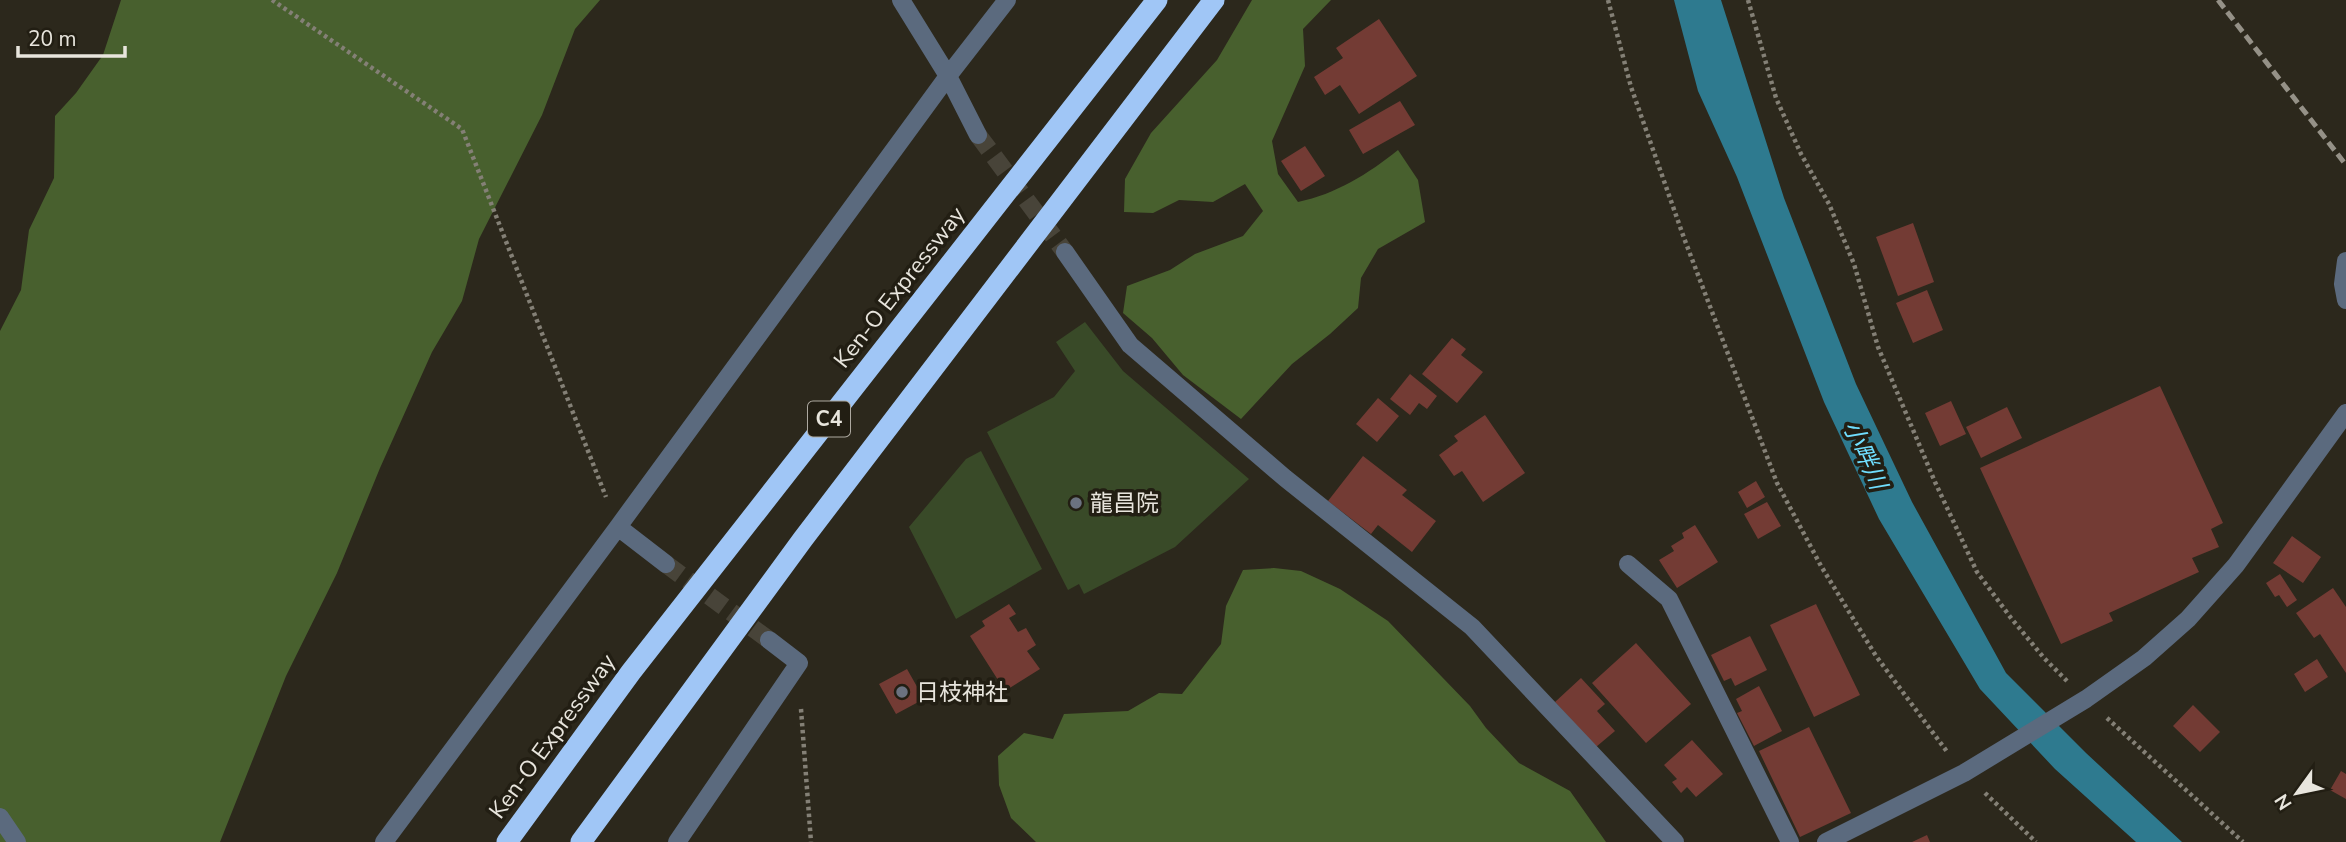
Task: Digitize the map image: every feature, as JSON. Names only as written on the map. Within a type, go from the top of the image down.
[{"type":"highway","name":"Ken-O Expressway","points":[[507,842],[631,672],[1157,0]]},
{"type":"highway","name":"C4","points":[[581,842],[811,528],[1214,0]]},
{"type":"street","points":[[901,0],[948,76],[978,135]]},
{"type":"street","points":[[384,842],[948,76],[1007,0]]},
{"type":"street","points":[[1065,252],[1130,345],[1285,478],[1472,626],[1675,842]]},
{"type":"street","points":[[2346,261],[2343,284],[2346,300]]},
{"type":"street","points":[[1826,842],[1968,771],[2083,701],[2144,658],[2188,619],[2236,565],[2346,413]]},
{"type":"street","points":[[618,527],[666,564]]},
{"type":"street","points":[[1628,564],[1669,599],[1790,842]]},
{"type":"street","points":[[677,842],[799,663],[769,640]]},
{"type":"street","points":[[0,817],[17,842]]},
{"type":"path","points":[[272,0],[462,129],[618,527]]},
{"type":"path","points":[[1608,0],[1631,87],[1675,213],[1777,483],[1821,566],[1876,656],[1968,771],[2036,842]]},
{"type":"path","points":[[1748,0],[1776,98],[1839,228],[1854,264],[1878,347],[1935,482],[1977,572],[2011,618],[2083,701],[2243,842]]},
{"type":"path","points":[[799,663],[811,842]]},
{"type":"green space","points":[[121,0],[600,0],[575,29],[542,115],[479,239],[462,301],[432,352],[337,573],[286,676],[220,842],[0,842],[0,331],[21,290],[29,230],[54,178],[55,116],[76,93],[103,55]]},
{"type":"green space","points":[[1252,0],[1331,0],[1303,29],[1305,66],[1272,141],[1278,174],[1298,202],[1351,182],[1398,150],[1418,180],[1425,222],[1378,249],[1361,278],[1358,308],[1292,364],[1241,419],[1183,375],[1152,338],[1123,313],[1127,286],[1170,270],[1195,254],[1243,236],[1263,211],[1245,184],[1213,202],[1179,200],[1153,213],[1124,212],[1125,179],[1151,133],[1217,60]]},
{"type":"green space","points":[[1085,322],[1123,371],[1249,479],[1175,547],[1084,594],[1079,584],[1068,590],[987,432],[1054,397],[1075,371],[1056,342]]},
{"type":"green space","points":[[981,451],[1042,569],[956,619],[909,527],[966,459]]},
{"type":"green space","points":[[1274,568],[1301,571],[1340,589],[1388,621],[1470,706],[1486,728],[1519,763],[1570,791],[1606,842],[1036,842],[1011,818],[999,785],[998,756],[1024,733],[1053,739],[1064,714],[1128,711],[1159,693],[1182,694],[1221,644],[1226,606],[1243,570]]},
{"type":"water","name":"小畔川","points":[[1674,0],[1721,0],[1784,198],[1856,384],[1912,502],[2006,673],[2086,753],[2182,842],[2136,842],[2055,769],[1980,689],[1879,519],[1824,402],[1737,177],[1698,91]]},
{"type":"building","points":[[1379,19],[1417,76],[1359,114],[1340,85],[1325,95],[1314,77],[1343,58],[1336,48]]},
{"type":"building","points":[[1400,101],[1415,125],[1363,154],[1349,130]]},
{"type":"building","points":[[1305,146],[1325,176],[1301,191],[1281,161]]},
{"type":"building","points":[[1913,223],[1934,282],[1898,296],[1876,237]]},
{"type":"building","points":[[1927,290],[1943,330],[1913,343],[1896,303]]},
{"type":"building","points":[[1452,338],[1466,349],[1461,355],[1483,372],[1457,403],[1422,374]]},
{"type":"building","points":[[1410,374],[1437,396],[1427,409],[1419,403],[1410,415],[1390,399]]},
{"type":"building","points":[[2160,386],[2223,523],[2211,529],[2219,547],[2192,558],[2199,572],[2109,613],[2113,621],[2061,644],[1980,468]]},
{"type":"building","points":[[1378,398],[1399,416],[1377,442],[1356,424]]},
{"type":"building","points":[[1951,401],[1966,434],[1940,446],[1925,413]]},
{"type":"building","points":[[2007,407],[2022,438],[1981,458],[1966,427]]},
{"type":"building","points":[[1485,415],[1525,473],[1483,502],[1462,471],[1454,476],[1439,455],[1458,441],[1454,436]]},
{"type":"building","points":[[1363,456],[1407,490],[1402,495],[1436,521],[1412,552],[1378,525],[1371,534],[1328,501]]},
{"type":"building","points":[[1756,481],[1765,497],[1747,508],[1738,492]]},
{"type":"building","points":[[1767,502],[1781,526],[1758,539],[1744,514]]},
{"type":"building","points":[[1695,525],[1718,562],[1677,588],[1659,560],[1674,551],[1671,546],[1684,538],[1682,533]]},
{"type":"building","points":[[2292,536],[2321,557],[2303,583],[2273,563]]},
{"type":"building","points":[[2280,574],[2297,600],[2287,607],[2279,595],[2275,597],[2266,583]]},
{"type":"building","points":[[2333,588],[2346,607],[2346,673],[2320,634],[2314,638],[2296,613]]},
{"type":"building","points":[[1009,604],[1016,614],[1009,618],[1018,632],[1026,628],[1036,645],[1027,651],[1040,669],[1005,691],[970,636],[985,626],[982,621]]},
{"type":"building","points":[[1816,604],[1860,695],[1814,717],[1770,625]]},
{"type":"building","points":[[1750,636],[1767,670],[1735,686],[1731,678],[1724,681],[1711,655]]},
{"type":"building","points":[[1636,643],[1691,704],[1646,743],[1592,683]]},
{"type":"building","points":[[2317,659],[2328,677],[2305,692],[2294,674]]},
{"type":"building","name":"日枝神社","points":[[907,669],[924,699],[896,714],[879,684]]},
{"type":"building","points":[[1581,678],[1605,704],[1597,711],[1615,731],[1596,747],[1555,702]]},
{"type":"building","points":[[1759,686],[1782,731],[1754,746],[1737,713],[1742,711],[1736,699]]},
{"type":"building","points":[[2193,705],[2220,732],[2200,752],[2173,726]]},
{"type":"building","points":[[1809,727],[1851,813],[1800,837],[1759,751]]},
{"type":"building","points":[[1692,740],[1723,774],[1696,797],[1687,787],[1681,793],[1672,782],[1677,779],[1664,765]]},
{"type":"building","points":[[2341,771],[2346,774],[2346,799],[2330,790]]},
{"type":"building","points":[[1927,835],[1930,842],[1912,842]]},
{"type":"tunnel","points":[[978,135],[1065,252]]},
{"type":"tunnel","points":[[666,564],[769,640]]},
{"type":"railway","points":[[2218,0],[2346,165]]},
{"type":"place","name":"龍昌院","points":[[1076,503]]},
{"type":"place","name":"日枝神社","points":[[902,692]]}]
